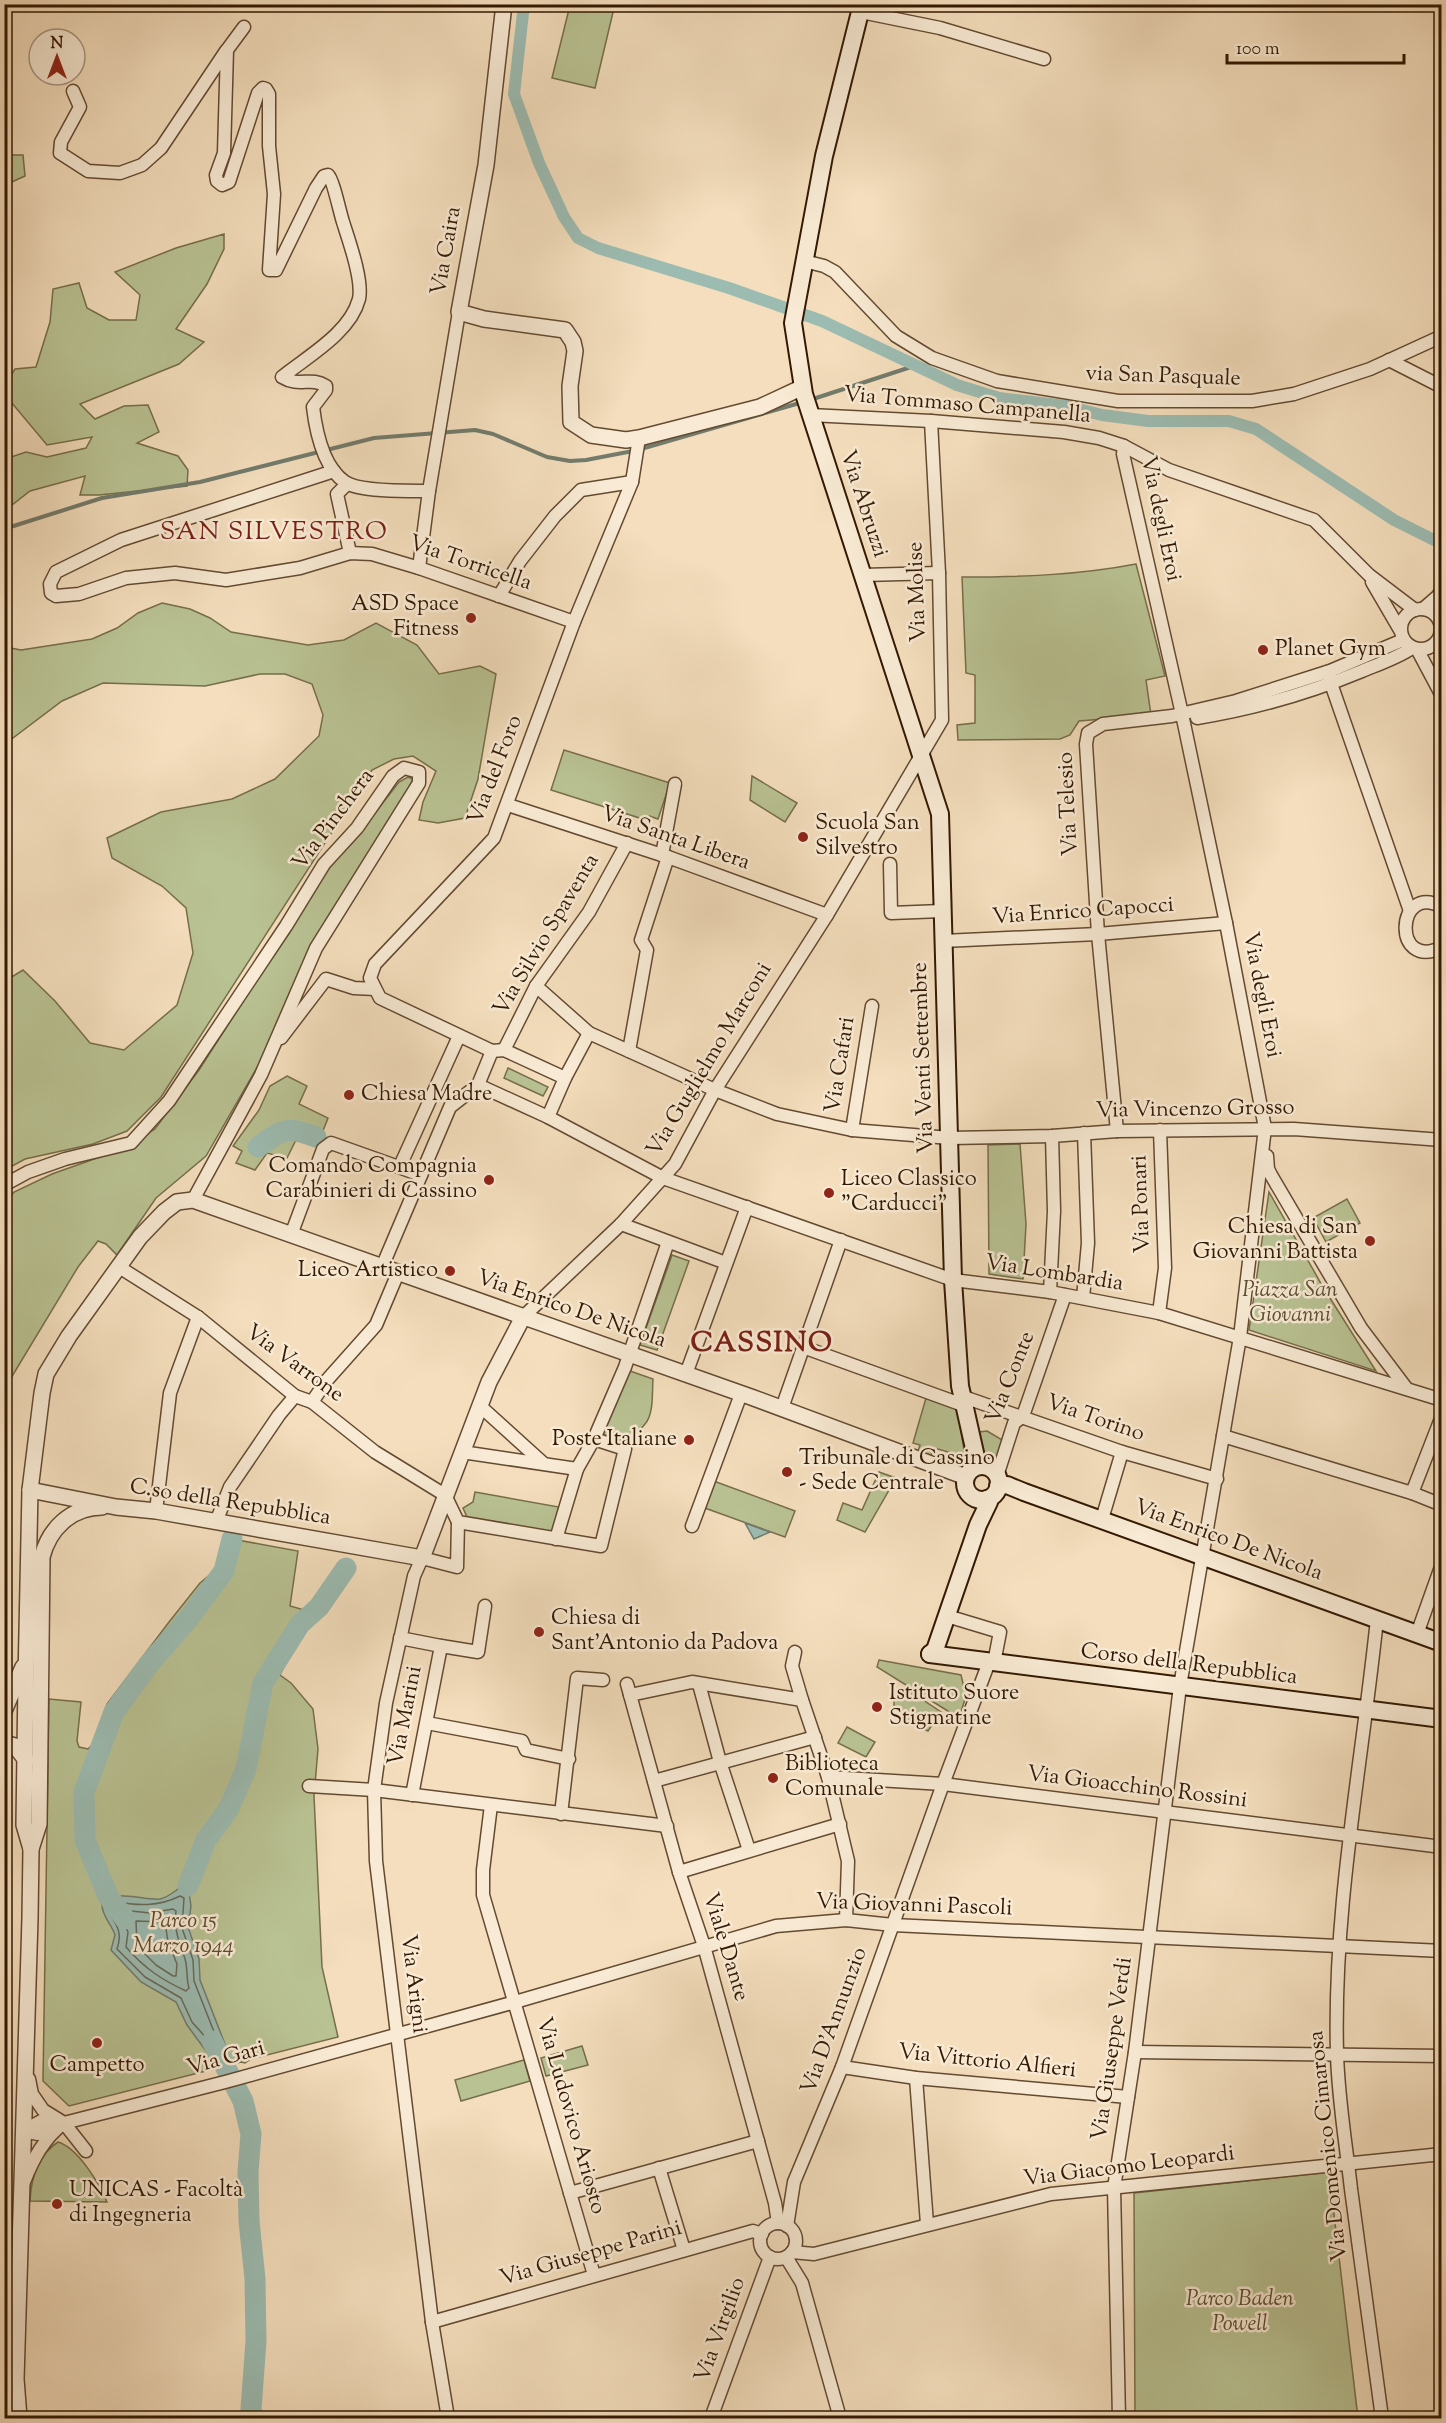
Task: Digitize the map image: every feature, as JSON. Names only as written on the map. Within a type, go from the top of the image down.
[{"type":"main road","name":"Via Abruzzi","points":[[862,8],[824,156],[793,323],[806,400],[921,757]]},
{"type":"main road","name":"Via Venti Settembre","points":[[921,757],[940,814],[953,1280],[962,1401],[972,1472]]},
{"type":"main road","points":[[998,1481],[987,1467],[972,1472],[965,1482],[968,1492],[981,1498],[989,1502],[978,1525],[935,1650],[930,1654],[926,1642],[974,1511],[981,1498],[996,1491],[998,1481]]},
{"type":"main road","name":"Via Enrico De Nicola","points":[[998,1481],[1442,1643]]},
{"type":"main road","name":"Corso della Repubblica","points":[[930,1654],[1442,1719]]},
{"type":"street","name":"Via Caira","points":[[504,4],[486,165],[459,312],[484,319],[565,330],[573,342],[574,351],[570,387],[571,422],[591,435],[626,440],[639,438],[760,407],[806,400]]},
{"type":"street","points":[[862,8],[1044,59]]},
{"type":"street","points":[[73,91],[80,107],[61,142],[60,153],[88,171],[120,173],[142,165],[161,147],[244,27]]},
{"type":"street","points":[[227,50],[224,153],[216,181],[222,185],[229,182],[258,93],[263,88],[266,89],[269,94],[268,146],[274,194],[269,270],[276,270],[316,188],[324,176],[328,175],[332,181],[335,200],[357,275],[359,297],[353,313],[338,332],[282,377],[292,383],[319,382],[326,386],[326,390],[313,407],[318,443],[334,471],[347,484],[385,490],[429,491]]},
{"type":"street","name":"via San Pasquale","points":[[804,261],[824,266],[835,272],[896,336],[932,358],[997,381],[1076,396],[1118,401],[1252,401],[1294,394],[1370,369],[1442,336]]},
{"type":"street","points":[[418,568],[459,312]]},
{"type":"street","points":[[1389,360],[1442,387]]},
{"type":"street","name":"Via Tommaso Campanella","points":[[806,400],[931,420],[1064,432],[1099,438],[1124,447],[1170,470],[1314,520],[1369,575],[1419,610]]},
{"type":"street","name":"Via Molise","points":[[921,757],[942,720],[939,573],[931,420]]},
{"type":"street","name":"Via del Foro","points":[[375,989],[370,978],[375,964],[494,838],[574,622],[632,482],[639,438]]},
{"type":"street","name":"Via degli Eroi","points":[[1124,447],[1226,923],[1264,1128],[1263,1173]]},
{"type":"street","points":[[334,471],[121,540],[56,572],[50,584],[51,593],[56,596],[79,594],[126,578],[175,573],[226,580],[300,568],[350,554],[337,494],[347,484]]},
{"type":"street","points":[[499,596],[520,561],[555,516],[581,490],[632,482]]},
{"type":"street","name":"Via Torricella","points":[[350,554],[372,554],[574,622]]},
{"type":"street","points":[[863,575],[939,573]]},
{"type":"street","name":"Via Tommaso Campanella","points":[[1369,575],[1442,696]]},
{"type":"street","points":[[1439,639],[1430,647],[1408,642],[1404,617],[1419,610],[1440,593]]},
{"type":"street","points":[[1430,677],[1430,654],[1439,639],[1440,593]]},
{"type":"street","points":[[1419,610],[1439,620]]},
{"type":"street","name":"Via Telesio","points":[[1118,1131],[1098,934],[1086,744],[1088,733],[1103,724],[1183,717],[1329,678],[1389,648],[1408,642]]},
{"type":"street","points":[[1329,678],[1410,911]]},
{"type":"street","name":"Via Guglielmo Marconi","points":[[422,1558],[489,1382],[523,1317],[621,1224],[675,1164],[715,1090],[827,915],[921,757]]},
{"type":"street","name":"Via Pinchera","points":[[4,1185],[28,1172],[65,1159],[131,1143],[169,1101],[286,926],[324,864],[357,828],[393,776],[404,768],[419,772],[418,783],[316,948],[261,1075],[193,1200]]},
{"type":"street","points":[[628,1051],[647,950],[641,940],[665,856],[675,784]]},
{"type":"street","name":"Via Santa Libera","points":[[508,805],[665,856],[827,915]]},
{"type":"street","name":"Via Silvio Spaventa","points":[[478,1085],[536,986],[589,912],[627,843]]},
{"type":"street","points":[[890,864],[891,913],[942,911]]},
{"type":"street","points":[[1442,907],[1429,903],[1422,904],[1410,911],[1404,925],[1404,933],[1412,945],[1426,951],[1442,947]]},
{"type":"street","name":"Via Enrico Capocci","points":[[943,941],[1098,934],[1226,923]]},
{"type":"street","points":[[271,1050],[326,979],[354,988],[375,989],[380,998],[459,1036],[565,1078]]},
{"type":"street","name":"Via Vincenzo Grosso","points":[[536,986],[589,1033],[628,1051],[715,1090],[777,1114],[852,1130],[950,1138],[1264,1128],[1442,1140]]},
{"type":"street","name":"Via Cafari","points":[[852,1130],[872,1006]]},
{"type":"street","points":[[548,1117],[565,1078],[589,1033]]},
{"type":"street","points":[[400,1166],[459,1036]]},
{"type":"street","points":[[382,1267],[450,1107],[478,1085]]},
{"type":"street","name":"Via Lombardia","points":[[478,1085],[548,1117],[663,1178],[953,1280],[1050,1292],[1159,1313],[1240,1336],[1442,1400]]},
{"type":"street","name":"Via Ponari","points":[[1159,1313],[1165,1268],[1160,1130]]},
{"type":"street","points":[[1083,1298],[1088,1243],[1084,1133]]},
{"type":"street","points":[[1050,1292],[1054,1211],[1052,1136]]},
{"type":"street","points":[[291,1235],[323,1149],[331,1143],[421,1175]]},
{"type":"street","points":[[1203,1556],[1240,1336],[1263,1173]]},
{"type":"street","points":[[1263,1173],[1361,1328],[1407,1389]]},
{"type":"street","points":[[27,1659],[30,1490],[38,1415],[46,1374],[69,1336],[140,1237],[177,1202],[193,1200]]},
{"type":"street","name":"Via Enrico De Nicola","points":[[193,1200],[741,1394],[972,1472]]},
{"type":"street","points":[[686,1374],[747,1207]]},
{"type":"street","points":[[621,1224],[726,1263]]},
{"type":"street","points":[[782,1408],[841,1240]]},
{"type":"street","points":[[556,1539],[577,1469],[594,1439],[629,1354],[668,1242]]},
{"type":"street","name":"Via Varrone","points":[[119,1267],[198,1317],[295,1396],[312,1402],[375,1452],[445,1495]]},
{"type":"street","points":[[312,1402],[327,1380],[376,1324],[398,1273]]},
{"type":"street","name":"Via Conte","points":[[998,1481],[1014,1423],[1023,1416],[1065,1295]]},
{"type":"street","points":[[156,1511],[170,1393],[198,1317]]},
{"type":"street","name":"Via Torino","points":[[803,1347],[962,1401],[1023,1416],[1122,1452],[1216,1479]]},
{"type":"street","points":[[692,1526],[741,1394]]},
{"type":"street","points":[[216,1522],[230,1487],[279,1415],[295,1396]]},
{"type":"street","points":[[480,1406],[543,1463]]},
{"type":"street","points":[[1412,1493],[1442,1416]]},
{"type":"street","points":[[1222,1436],[1412,1493],[1442,1505]]},
{"type":"street","points":[[458,1522],[601,1546],[624,1449],[594,1439]]},
{"type":"street","points":[[462,1452],[577,1469]]},
{"type":"street","points":[[1102,1520],[1122,1452]]},
{"type":"street","name":"C.so della Repubblica","points":[[30,1490],[116,1507],[156,1511],[422,1558]]},
{"type":"street","points":[[422,1558],[457,1567],[458,1522],[445,1495]]},
{"type":"street","points":[[19,2418],[16,2379],[31,1849],[39,1824],[42,1557],[47,1540],[67,1519],[83,1510],[95,1507],[116,1507]]},
{"type":"street","name":"Via Giuseppe Verdi","points":[[1119,2418],[1114,2188],[1135,2052],[1180,1686],[1203,1556]]},
{"type":"street","name":"Via Arigni","points":[[422,1558],[414,1576],[386,1702],[374,1790],[376,1862],[399,2033],[432,2322],[448,2418]]},
{"type":"street","points":[[1417,1634],[1442,1564]]},
{"type":"street","name":"Via Marini","points":[[400,1638],[477,1652],[485,1606]]},
{"type":"street","name":"Via D'Annunzio","points":[[783,2225],[794,2182],[842,2067],[943,1784],[991,1663],[1000,1632],[947,1616]]},
{"type":"street","points":[[4,1711],[22,1679],[40,1618]]},
{"type":"street","name":"Via Domenico Cimarosa","points":[[1377,1619],[1349,1835],[1338,1946],[1337,2055],[1348,2162],[1382,2418]]},
{"type":"street","name":"Via Marini","points":[[412,1795],[441,1646]]},
{"type":"street","points":[[795,1652],[792,1666],[828,1778],[848,1861],[846,1920]]},
{"type":"street","points":[[561,1814],[577,1678],[603,1680]]},
{"type":"street","points":[[22,1679],[42,1683]]},
{"type":"street","points":[[22,1679],[26,1760],[24,1825],[31,1849]]},
{"type":"street","name":"Viale Dante","points":[[699,1684],[692,1682],[629,1690],[679,1872],[704,1946],[783,2225]]},
{"type":"street","points":[[749,1850],[720,1762],[699,1684],[802,1700]]},
{"type":"street","points":[[427,1723],[522,1740],[526,1750],[569,1759]]},
{"type":"street","points":[[654,1781],[815,1737]]},
{"type":"street","points":[[4,1743],[15,1746],[26,1760]]},
{"type":"street","name":"Via Gioacchino Rossini","points":[[828,1778],[943,1784],[1165,1814],[1442,1847]]},
{"type":"street","points":[[309,1786],[374,1790],[666,1826]]},
{"type":"street","name":"Via Ludovico Ariosto","points":[[491,1805],[483,1870],[483,1895],[594,2275]]},
{"type":"street","points":[[679,1872],[840,1824]]},
{"type":"street","name":"Via Giovanni Pascoli","points":[[399,2033],[515,2002],[776,1926],[846,1920],[893,1925],[1442,1951]]},
{"type":"street","name":"Via Gari","points":[[23,2131],[43,2120],[60,2126],[399,2033]]},
{"type":"street","points":[[1135,2052],[1442,2056]]},
{"type":"street","name":"Via Vittorio Alfieri","points":[[842,2067],[916,2078],[1128,2097]]},
{"type":"street","points":[[26,2069],[32,2094],[43,2110],[86,2151]]},
{"type":"street","points":[[916,2078],[927,2224]]},
{"type":"street","points":[[22,2189],[35,2156],[60,2126]]},
{"type":"street","points":[[570,2193],[758,2141]]},
{"type":"street","name":"Via Giacomo Leopardi","points":[[789,2255],[814,2254],[1051,2194],[1442,2154]]},
{"type":"street","points":[[658,2168],[684,2250]]},
{"type":"street","points":[[783,2225],[795,2236],[796,2244],[789,2255],[778,2259],[770,2257],[762,2247],[762,2234],[769,2226],[783,2225]]},
{"type":"street","name":"Via Giuseppe Parini","points":[[432,2322],[753,2231],[762,2234]]},
{"type":"street","points":[[789,2255],[802,2283],[840,2418]]},
{"type":"street","name":"Via Virgilio","points":[[711,2418],[770,2257]]},
{"type":"green space","points":[[570,5],[600,5],[614,8],[595,88],[552,78]]},
{"type":"green space","points":[[5,155],[23,155],[25,176],[5,185]]},
{"type":"green space","points":[[224,234],[224,249],[207,284],[176,329],[204,342],[179,364],[80,404],[95,419],[124,406],[148,405],[159,432],[137,443],[178,456],[188,470],[187,486],[80,495],[85,476],[30,491],[12,505],[5,506],[5,459],[26,452],[47,457],[86,448],[92,437],[47,445],[6,396],[5,384],[15,369],[36,367],[50,322],[53,289],[79,283],[87,308],[109,320],[136,320],[140,295],[115,272],[176,248]]},
{"type":"green space","points":[[1136,564],[1165,676],[1146,680],[1151,715],[1079,721],[1070,735],[1060,739],[958,740],[957,725],[975,723],[975,675],[966,673],[962,577],[1050,575]]},
{"type":"green space","points":[[162,603],[190,609],[210,618],[231,632],[308,645],[344,640],[376,623],[417,645],[439,674],[480,666],[496,674],[478,779],[465,818],[438,823],[419,820],[423,802],[436,771],[413,756],[394,759],[372,770],[161,1097],[127,1131],[93,1144],[25,1159],[5,1170],[5,981],[23,970],[55,1001],[90,1043],[124,1050],[177,1005],[193,953],[186,908],[162,886],[112,858],[107,838],[161,812],[232,799],[275,779],[319,736],[323,715],[312,684],[285,674],[260,674],[205,686],[103,683],[62,701],[5,744],[5,647],[21,650],[92,639],[117,628],[138,613]]},
{"type":"green space","points":[[564,750],[670,783],[658,819],[649,816],[646,820],[551,790]]},
{"type":"green space","points":[[752,776],[797,803],[785,822],[750,800]]},
{"type":"green space","points":[[408,777],[413,779],[406,794],[306,956],[259,1064],[206,1156],[156,1198],[117,1255],[106,1244],[98,1241],[78,1267],[5,1388],[5,1203],[14,1192],[52,1174],[125,1148],[155,1129],[199,1070],[336,856],[351,844],[399,782]]},
{"type":"green space","points":[[508,1068],[548,1087],[543,1096],[504,1078]]},
{"type":"green space","points":[[287,1076],[307,1086],[299,1104],[328,1118],[317,1146],[297,1138],[287,1158],[267,1153],[255,1170],[236,1163],[242,1151],[233,1146],[259,1110],[270,1086]]},
{"type":"green space","points":[[1020,1144],[1026,1224],[1023,1279],[989,1274],[988,1145]]},
{"type":"green space","name":"Piazza San Giovanni","points":[[1269,1192],[1323,1287],[1376,1371],[1249,1330]]},
{"type":"green space","points":[[1347,1199],[1360,1223],[1326,1242],[1313,1218]]},
{"type":"green space","points":[[672,1255],[689,1261],[657,1350],[640,1345]]},
{"type":"green space","points":[[630,1371],[653,1379],[650,1415],[629,1443],[602,1434]]},
{"type":"green space","points":[[926,1398],[957,1407],[966,1462],[963,1465],[957,1466],[955,1454],[931,1447],[932,1459],[917,1454],[920,1445],[913,1443]]},
{"type":"green space","points":[[987,1431],[1004,1441],[997,1463],[988,1458],[982,1446],[979,1432]]},
{"type":"green space","points":[[879,1472],[896,1478],[865,1532],[837,1520],[843,1503],[862,1510]]},
{"type":"green space","points":[[711,1480],[795,1511],[785,1537],[702,1507]]},
{"type":"green space","points":[[475,1492],[559,1507],[555,1533],[467,1517],[463,1508],[473,1502]]},
{"type":"green space","name":"Parco 15 Marzo 1944","points":[[232,1539],[298,1551],[290,1606],[301,1609],[297,1639],[280,1675],[291,1683],[313,1709],[318,1749],[314,1796],[322,1967],[338,2037],[251,2059],[245,2063],[241,2062],[69,2106],[43,2081],[49,1699],[81,1702],[77,1741],[79,1747],[88,1749],[97,1740],[107,1704],[200,1583],[212,1573]]},
{"type":"green space","points":[[879,1660],[961,1675],[966,1696],[959,1718],[877,1667]]},
{"type":"green space","points":[[900,1690],[908,1690],[941,1712],[928,1731],[896,1715],[899,1711],[894,1708],[894,1698]]},
{"type":"green space","points":[[847,1727],[875,1742],[866,1757],[838,1743]]},
{"type":"green space","points":[[582,2046],[588,2065],[546,2076],[541,2058]]},
{"type":"green space","points":[[524,2060],[530,2081],[461,2101],[455,2080]]},
{"type":"green space","points":[[58,2142],[73,2151],[80,2159],[99,2185],[107,2202],[30,2201],[37,2168],[45,2153]]},
{"type":"green space","name":"Parco Baden Powell","points":[[1329,2172],[1358,2418],[1135,2418],[1134,2193]]},
{"type":"water","points":[[745,1523],[770,1532],[754,1539]]},
{"type":"water","points":[[185,1885],[188,1886],[191,1906],[188,1927],[199,1959],[200,1980],[230,2057],[230,2062],[221,2067],[214,2062],[187,2025],[176,2002],[141,1982],[111,1950],[115,1935],[102,1909],[104,1900],[110,1897],[160,1899]]},
{"type":"waterway","points":[[524,4],[514,94],[539,163],[564,217],[578,238],[598,248],[729,288],[822,321],[957,385],[999,398],[1066,406],[1102,415],[1148,421],[1229,421],[1256,429],[1394,520],[1442,544]]},
{"type":"waterway","points":[[810,400],[917,365]]},
{"type":"waterway","points":[[641,449],[803,402]]},
{"type":"waterway","points":[[4,529],[102,498],[200,482],[374,438],[475,430],[493,434],[547,457],[570,461],[633,451]]},
{"type":"waterway","points":[[258,1147],[274,1136],[291,1130],[316,1137]]},
{"type":"waterway","points":[[125,1919],[108,1896],[85,1840],[84,1792],[114,1712],[149,1664],[189,1618],[224,1571],[232,1539]]},
{"type":"waterway","points":[[188,1886],[206,1840],[228,1810],[246,1769],[263,1683],[300,1624],[319,1607],[346,1568]]},
{"type":"waterway","points":[[212,2041],[243,2101],[251,2134],[248,2172],[249,2221],[255,2279],[256,2341],[251,2409],[253,2418]]},
{"type":"place","name":"ASD Space Fitness","points":[[471,618]]},
{"type":"place","name":"Planet Gym","points":[[1263,650]]},
{"type":"place","name":"Scuola San Silvestro","points":[[803,837]]},
{"type":"place","name":"Chiesa Madre","points":[[349,1095]]},
{"type":"place","name":"Comando Compagnia Carabinieri di Cassino","points":[[489,1180]]},
{"type":"place","name":"Liceo Classico \"Carducci\"","points":[[829,1193]]},
{"type":"place","name":"Chiesa di San Giovanni Battista","points":[[1370,1241]]},
{"type":"place","name":"Liceo Artistico","points":[[450,1271]]},
{"type":"place","name":"Poste Italiane","points":[[689,1440]]},
{"type":"place","name":"Tribunale di Cassino - Sede Centrale","points":[[787,1472]]},
{"type":"place","name":"Chiesa di Sant'Antonio da Padova","points":[[539,1632]]},
{"type":"place","name":"Istituto Suore Stigmatine","points":[[877,1707]]},
{"type":"place","name":"Biblioteca Comunale","points":[[773,1778]]},
{"type":"place","name":"Campetto","points":[[97,2043]]},
{"type":"place","name":"UNICAS - Facoltà di Ingegneria","points":[[57,2204]]},
{"type":"district","name":"SAN SILVESTRO","points":[[274,532]]},
{"type":"district","name":"CASSINO","points":[[762,1344]]}]
